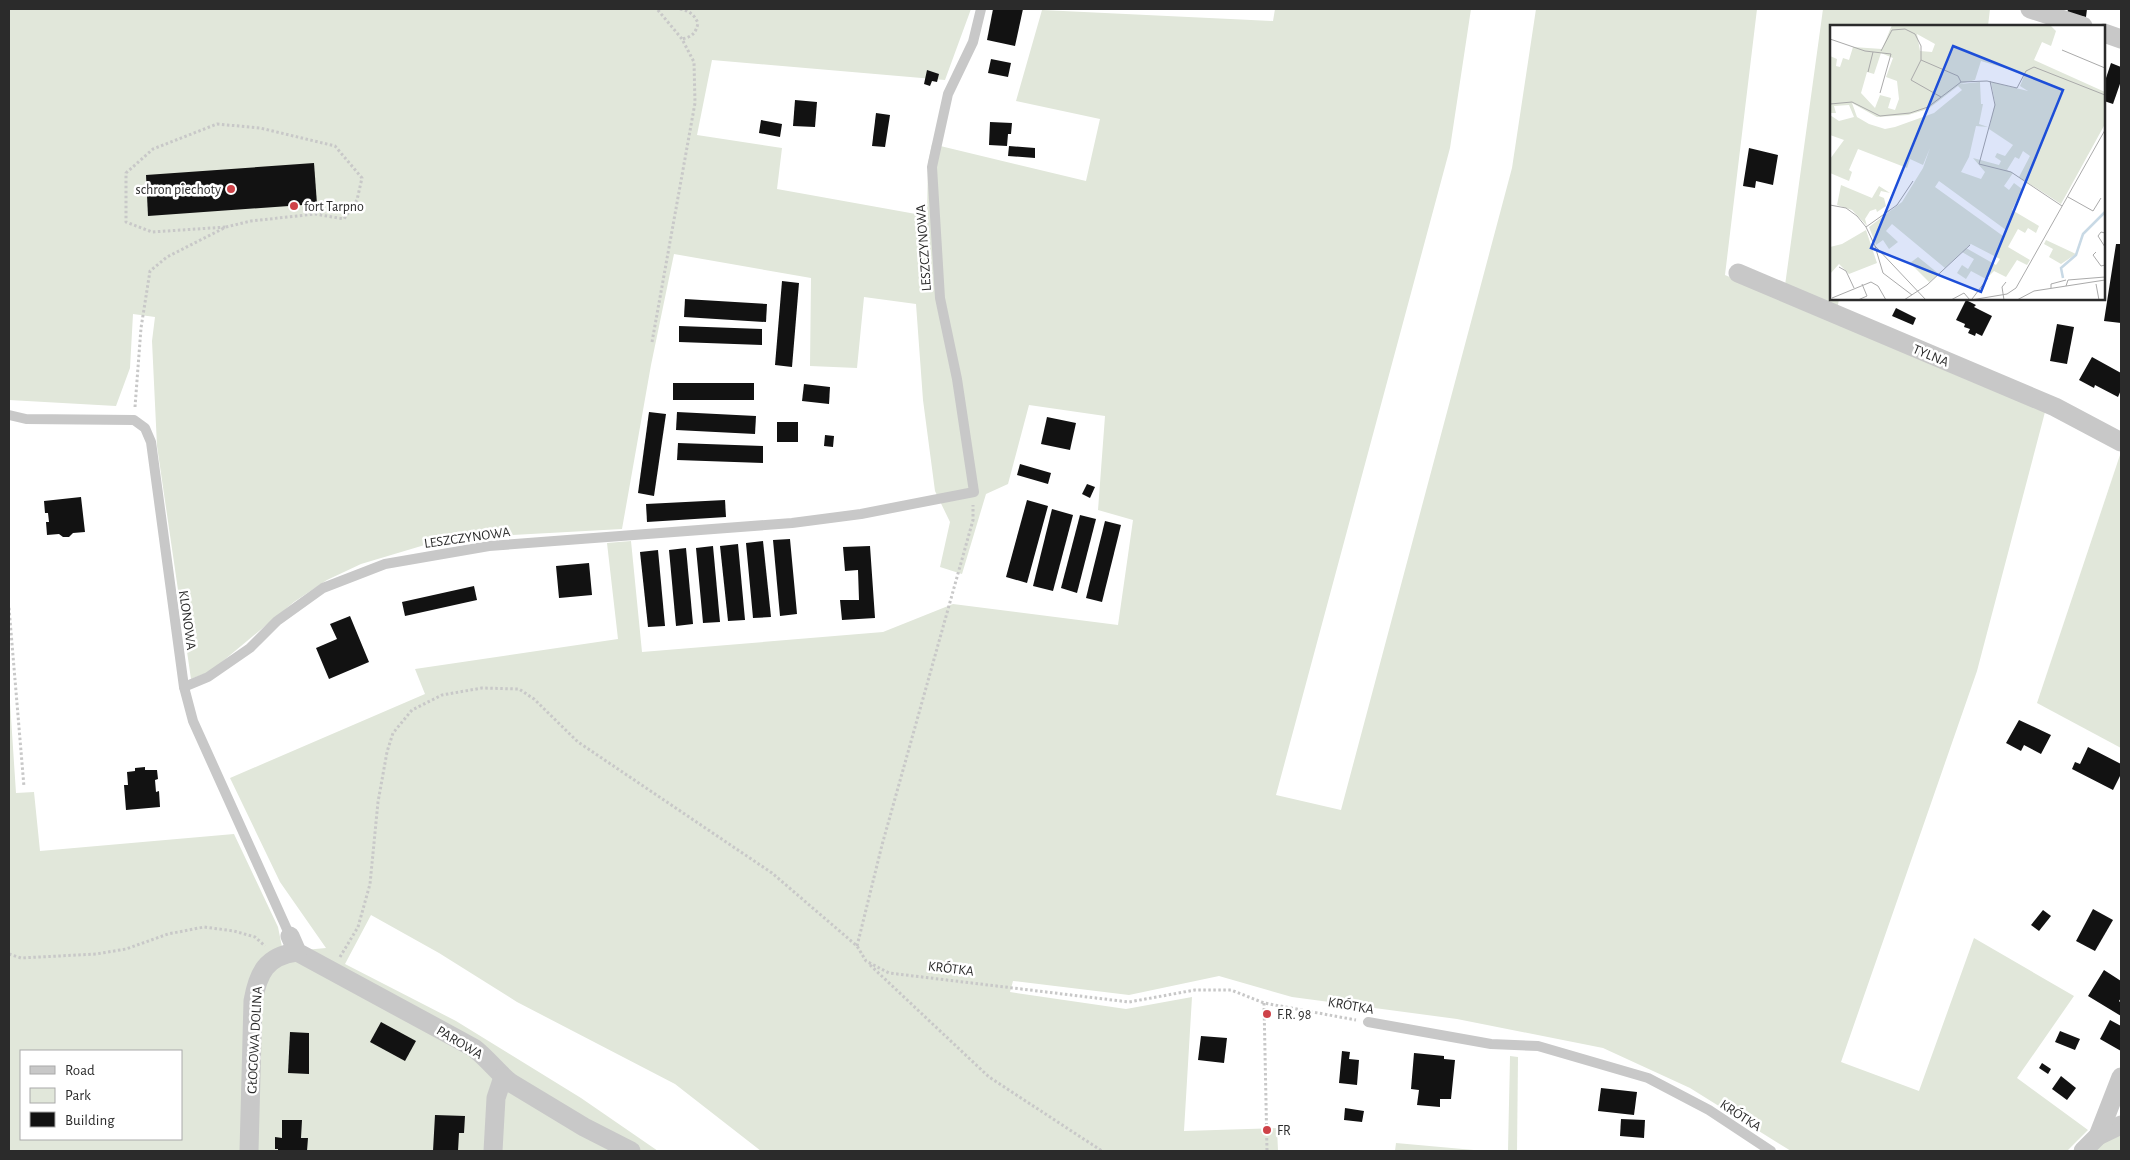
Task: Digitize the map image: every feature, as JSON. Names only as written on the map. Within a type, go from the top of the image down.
[{"type":"street","points":[[2030,9],[2080,25]]},
{"type":"street","points":[[2105,33],[2121,39]]},
{"type":"street","name":"TYLNA","points":[[1738,273],[2055,407],[2121,442]]},
{"type":"street","name":"PAROWA","points":[[290,947],[474,1048],[488,1059],[503,1077],[576,1122],[632,1151]]},
{"type":"street","name":"GŁOGOWA DOLINA","points":[[249,1151],[254,1001],[257,979],[267,965],[290,947]]},
{"type":"street","points":[[493,1151],[496,1098],[503,1077]]},
{"type":"street","points":[[2098,1136],[2121,1077]]},
{"type":"street","points":[[2083,1151],[2098,1136],[2121,1125]]},
{"type":"lane","name":"LESZCZYNOWA","points":[[184,688],[208,677],[250,648],[277,621],[323,588],[385,564],[489,546],[792,522],[861,514],[974,492],[957,379],[940,298],[932,166],[948,94],[973,42],[981,9]]},
{"type":"lane","points":[[9,414],[26,419],[134,420]]},
{"type":"lane","name":"KLONOWA","points":[[134,420],[145,428],[151,442],[184,688],[193,721],[290,947]]},
{"type":"lane","name":"KRÓTKA","points":[[1368,1022],[1491,1044],[1538,1046],[1648,1078],[1709,1110],[1771,1151]]},
{"type":"path","points":[[652,342],[696,103],[694,62],[682,39],[657,9]]},
{"type":"path","points":[[680,9],[688,11],[695,16],[698,23],[696,31],[690,37],[682,39]]},
{"type":"path","points":[[134,420],[141,328],[150,271],[167,257],[226,227],[251,221],[315,214],[344,219],[358,200],[362,178],[335,146],[260,128],[217,124],[153,149],[126,173],[126,222],[152,232],[226,227]]},
{"type":"path","points":[[857,946],[882,845],[972,520],[974,492]]},
{"type":"path","points":[[9,608],[24,787]]},
{"type":"path","points":[[9,654],[12,649]]},
{"type":"path","points":[[332,970],[358,926],[370,884],[378,802],[387,752],[393,733],[412,710],[442,695],[482,688],[520,689],[534,699],[578,742],[772,872],[857,946],[866,961],[990,1077],[1102,1151]]},
{"type":"path","points":[[9,954],[21,958],[96,954],[126,949],[168,934],[204,927],[234,931],[255,937],[269,949],[290,947]]},
{"type":"path","name":"KRÓTKA","points":[[866,961],[888,973],[910,977],[1129,1002],[1195,990],[1231,990],[1264,1003],[1368,1022]]},
{"type":"path","points":[[1264,1003],[1267,1151]]},
{"type":"green space","points":[[9,9],[971,9],[945,80],[712,60],[697,135],[782,148],[777,189],[927,216],[928,163],[932,144],[1086,181],[1100,119],[1016,101],[1042,10],[1273,21],[1275,9],[1471,9],[1450,148],[1276,795],[1341,810],[1512,168],[1536,9],[1757,9],[1725,275],[1783,300],[1823,9],[1990,9],[1988,25],[1830,25],[1830,300],[1839,300],[1835,323],[2045,412],[1977,671],[1841,1062],[1919,1091],[1974,938],[2074,996],[2017,1078],[2088,1130],[2067,1151],[1791,1151],[1690,1088],[1603,1048],[1457,1019],[1292,997],[1219,976],[1129,995],[1013,981],[1010,992],[1126,1009],[1192,997],[1184,1131],[1277,1128],[1278,1151],[761,1151],[675,1084],[517,1002],[439,953],[371,915],[345,964],[456,1021],[581,1098],[658,1151],[9,1151],[9,687],[16,793],[34,792],[40,851],[234,834],[278,927],[283,952],[326,948],[280,882],[230,778],[425,694],[415,669],[618,639],[607,543],[631,541],[642,652],[883,632],[953,604],[1118,625],[1133,520],[1098,510],[1105,416],[1029,405],[1008,484],[986,494],[962,574],[940,567],[950,522],[935,491],[923,400],[916,304],[864,297],[857,368],[810,366],[811,278],[674,254],[651,365],[622,529],[460,538],[428,544],[361,564],[327,580],[294,602],[211,671],[191,679],[157,446],[152,341],[155,317],[133,314],[130,368],[116,406],[9,400]]},
{"type":"green space","points":[[2121,452],[2121,748],[2037,703]]},
{"type":"green space","points":[[1510,1056],[1518,1057],[1517,1151],[1508,1151]]},
{"type":"green space","points":[[2121,1133],[2121,1151],[2094,1151],[2104,1141]]},
{"type":"green space","points":[[1396,1143],[1485,1151],[1395,1151]]},
{"type":"building","points":[[993,9],[1023,9],[1015,46],[987,40]]},
{"type":"building","points":[[2068,9],[2087,9],[2086,17],[2067,15]]},
{"type":"building","points":[[991,59],[1011,63],[1008,77],[988,73]]},
{"type":"building","points":[[2111,63],[2121,67],[2121,81],[2113,104],[2105,101],[2105,81]]},
{"type":"building","points":[[927,70],[939,74],[937,82],[932,81],[930,86],[924,84]]},
{"type":"building","points":[[795,100],[817,102],[815,127],[793,126]]},
{"type":"building","points":[[876,113],[890,115],[885,147],[872,146]]},
{"type":"building","points":[[761,120],[782,124],[780,137],[759,133]]},
{"type":"building","points":[[990,122],[1012,123],[1011,134],[1008,134],[1007,146],[989,145]]},
{"type":"building","points":[[1009,146],[1035,148],[1035,158],[1008,156]]},
{"type":"building","points":[[1749,148],[1778,155],[1773,185],[1756,181],[1755,188],[1743,186]]},
{"type":"building","name":"schron piechoty","points":[[314,163],[317,204],[148,216],[146,175]]},
{"type":"building","points":[[2116,244],[2121,244],[2121,323],[2104,321]]},
{"type":"building","points":[[782,281],[799,283],[792,367],[775,365]]},
{"type":"building","points":[[685,299],[767,304],[766,322],[684,317]]},
{"type":"building","points":[[1966,300],[1976,305],[1974,307],[1992,316],[1982,336],[1976,333],[1975,336],[1968,333],[1970,329],[1964,327],[1965,324],[1956,320]]},
{"type":"building","points":[[1896,308],[1916,318],[1913,325],[1892,316]]},
{"type":"building","points":[[2057,324],[2074,327],[2067,364],[2050,361]]},
{"type":"building","points":[[679,326],[762,329],[762,345],[679,342]]},
{"type":"building","points":[[2092,357],[2121,373],[2121,390],[2118,397],[2095,385],[2094,388],[2079,380]]},
{"type":"building","points":[[673,383],[754,383],[754,400],[673,400]]},
{"type":"building","points":[[804,384],[830,387],[829,404],[802,401]]},
{"type":"building","points":[[649,412],[666,414],[654,496],[638,493]]},
{"type":"building","points":[[677,412],[756,416],[755,434],[676,430]]},
{"type":"building","points":[[1047,417],[1076,423],[1070,450],[1041,444]]},
{"type":"building","points":[[777,422],[798,422],[798,442],[777,442]]},
{"type":"building","points":[[825,435],[834,436],[833,447],[824,446]]},
{"type":"building","points":[[678,443],[763,446],[763,463],[677,460]]},
{"type":"building","points":[[1020,464],[1051,473],[1048,484],[1017,475]]},
{"type":"building","points":[[1087,484],[1095,487],[1090,498],[1082,494]]},
{"type":"building","points":[[81,497],[85,532],[73,533],[69,537],[63,537],[59,534],[47,535],[46,522],[49,522],[48,513],[45,513],[44,501]]},
{"type":"building","points":[[725,500],[726,517],[647,522],[646,504]]},
{"type":"building","points":[[1027,500],[1048,506],[1027,583],[1006,577]]},
{"type":"building","points":[[1052,509],[1073,515],[1053,591],[1033,586]]},
{"type":"building","points":[[1080,515],[1096,519],[1077,593],[1061,588]]},
{"type":"building","points":[[1105,521],[1121,525],[1102,602],[1086,598]]},
{"type":"building","points":[[790,539],[797,614],[780,616],[773,540]]},
{"type":"building","points":[[763,541],[771,617],[753,618],[746,543]]},
{"type":"building","points":[[738,544],[745,620],[728,621],[720,546]]},
{"type":"building","points":[[713,546],[720,622],[703,623],[696,548]]},
{"type":"building","points":[[870,546],[875,618],[842,620],[840,600],[859,600],[858,570],[845,571],[843,547]]},
{"type":"building","points":[[686,548],[693,624],[676,626],[669,550]]},
{"type":"building","points":[[658,550],[665,626],[648,627],[640,552]]},
{"type":"building","points":[[589,563],[592,595],[559,598],[556,566]]},
{"type":"building","points":[[474,586],[477,600],[405,616],[402,602]]},
{"type":"building","points":[[350,616],[369,662],[329,679],[316,648],[337,639],[330,624]]},
{"type":"building","points":[[2019,720],[2051,735],[2041,754],[2024,745],[2021,751],[2006,743]]},
{"type":"building","points":[[2088,747],[2121,764],[2121,774],[2113,790],[2072,769],[2075,762],[2080,764]]},
{"type":"building","points":[[145,767],[145,770],[157,770],[158,779],[155,780],[156,792],[159,791],[160,807],[126,810],[124,785],[128,785],[127,772],[135,771],[135,768]]},
{"type":"building","points":[[2093,909],[2113,920],[2095,951],[2076,941]]},
{"type":"building","points":[[2043,910],[2051,916],[2039,931],[2031,925]]},
{"type":"building","points":[[2104,970],[2121,981],[2121,998],[2119,1001],[2121,1003],[2121,1016],[2088,996]]},
{"type":"building","points":[[2110,1020],[2121,1026],[2121,1051],[2100,1039]]},
{"type":"building","points":[[381,1022],[416,1041],[405,1061],[370,1042]]},
{"type":"building","points":[[2060,1031],[2080,1039],[2075,1050],[2055,1042]]},
{"type":"building","points":[[290,1032],[309,1033],[309,1074],[288,1073]]},
{"type":"building","points":[[1201,1036],[1227,1038],[1224,1063],[1198,1060]]},
{"type":"building","points":[[1342,1051],[1350,1052],[1349,1059],[1359,1060],[1357,1085],[1339,1083]]},
{"type":"building","points":[[1414,1053],[1444,1056],[1444,1059],[1455,1060],[1451,1099],[1440,1099],[1440,1107],[1417,1105],[1419,1090],[1411,1089]]},
{"type":"building","points":[[2042,1063],[2051,1069],[2048,1074],[2039,1068]]},
{"type":"building","points":[[2061,1076],[2076,1088],[2067,1100],[2052,1089]]},
{"type":"building","points":[[1601,1088],[1637,1092],[1634,1115],[1598,1111]]},
{"type":"building","points":[[1345,1108],[1364,1111],[1362,1122],[1344,1120]]},
{"type":"building","points":[[435,1115],[465,1116],[464,1133],[459,1133],[458,1151],[433,1151]]},
{"type":"building","points":[[1621,1119],[1645,1120],[1644,1138],[1620,1136]]},
{"type":"building","points":[[282,1120],[302,1120],[301,1138],[308,1138],[307,1151],[278,1151],[278,1149],[275,1149],[275,1137],[282,1138]]},
{"type":"place","name":"schron piechoty","points":[[231,189]]},
{"type":"place","name":"fort Tarpno","points":[[294,206]]},
{"type":"place","name":"F.R. 98","points":[[1267,1014]]},
{"type":"place","name":"FR","points":[[1267,1130]]}]
